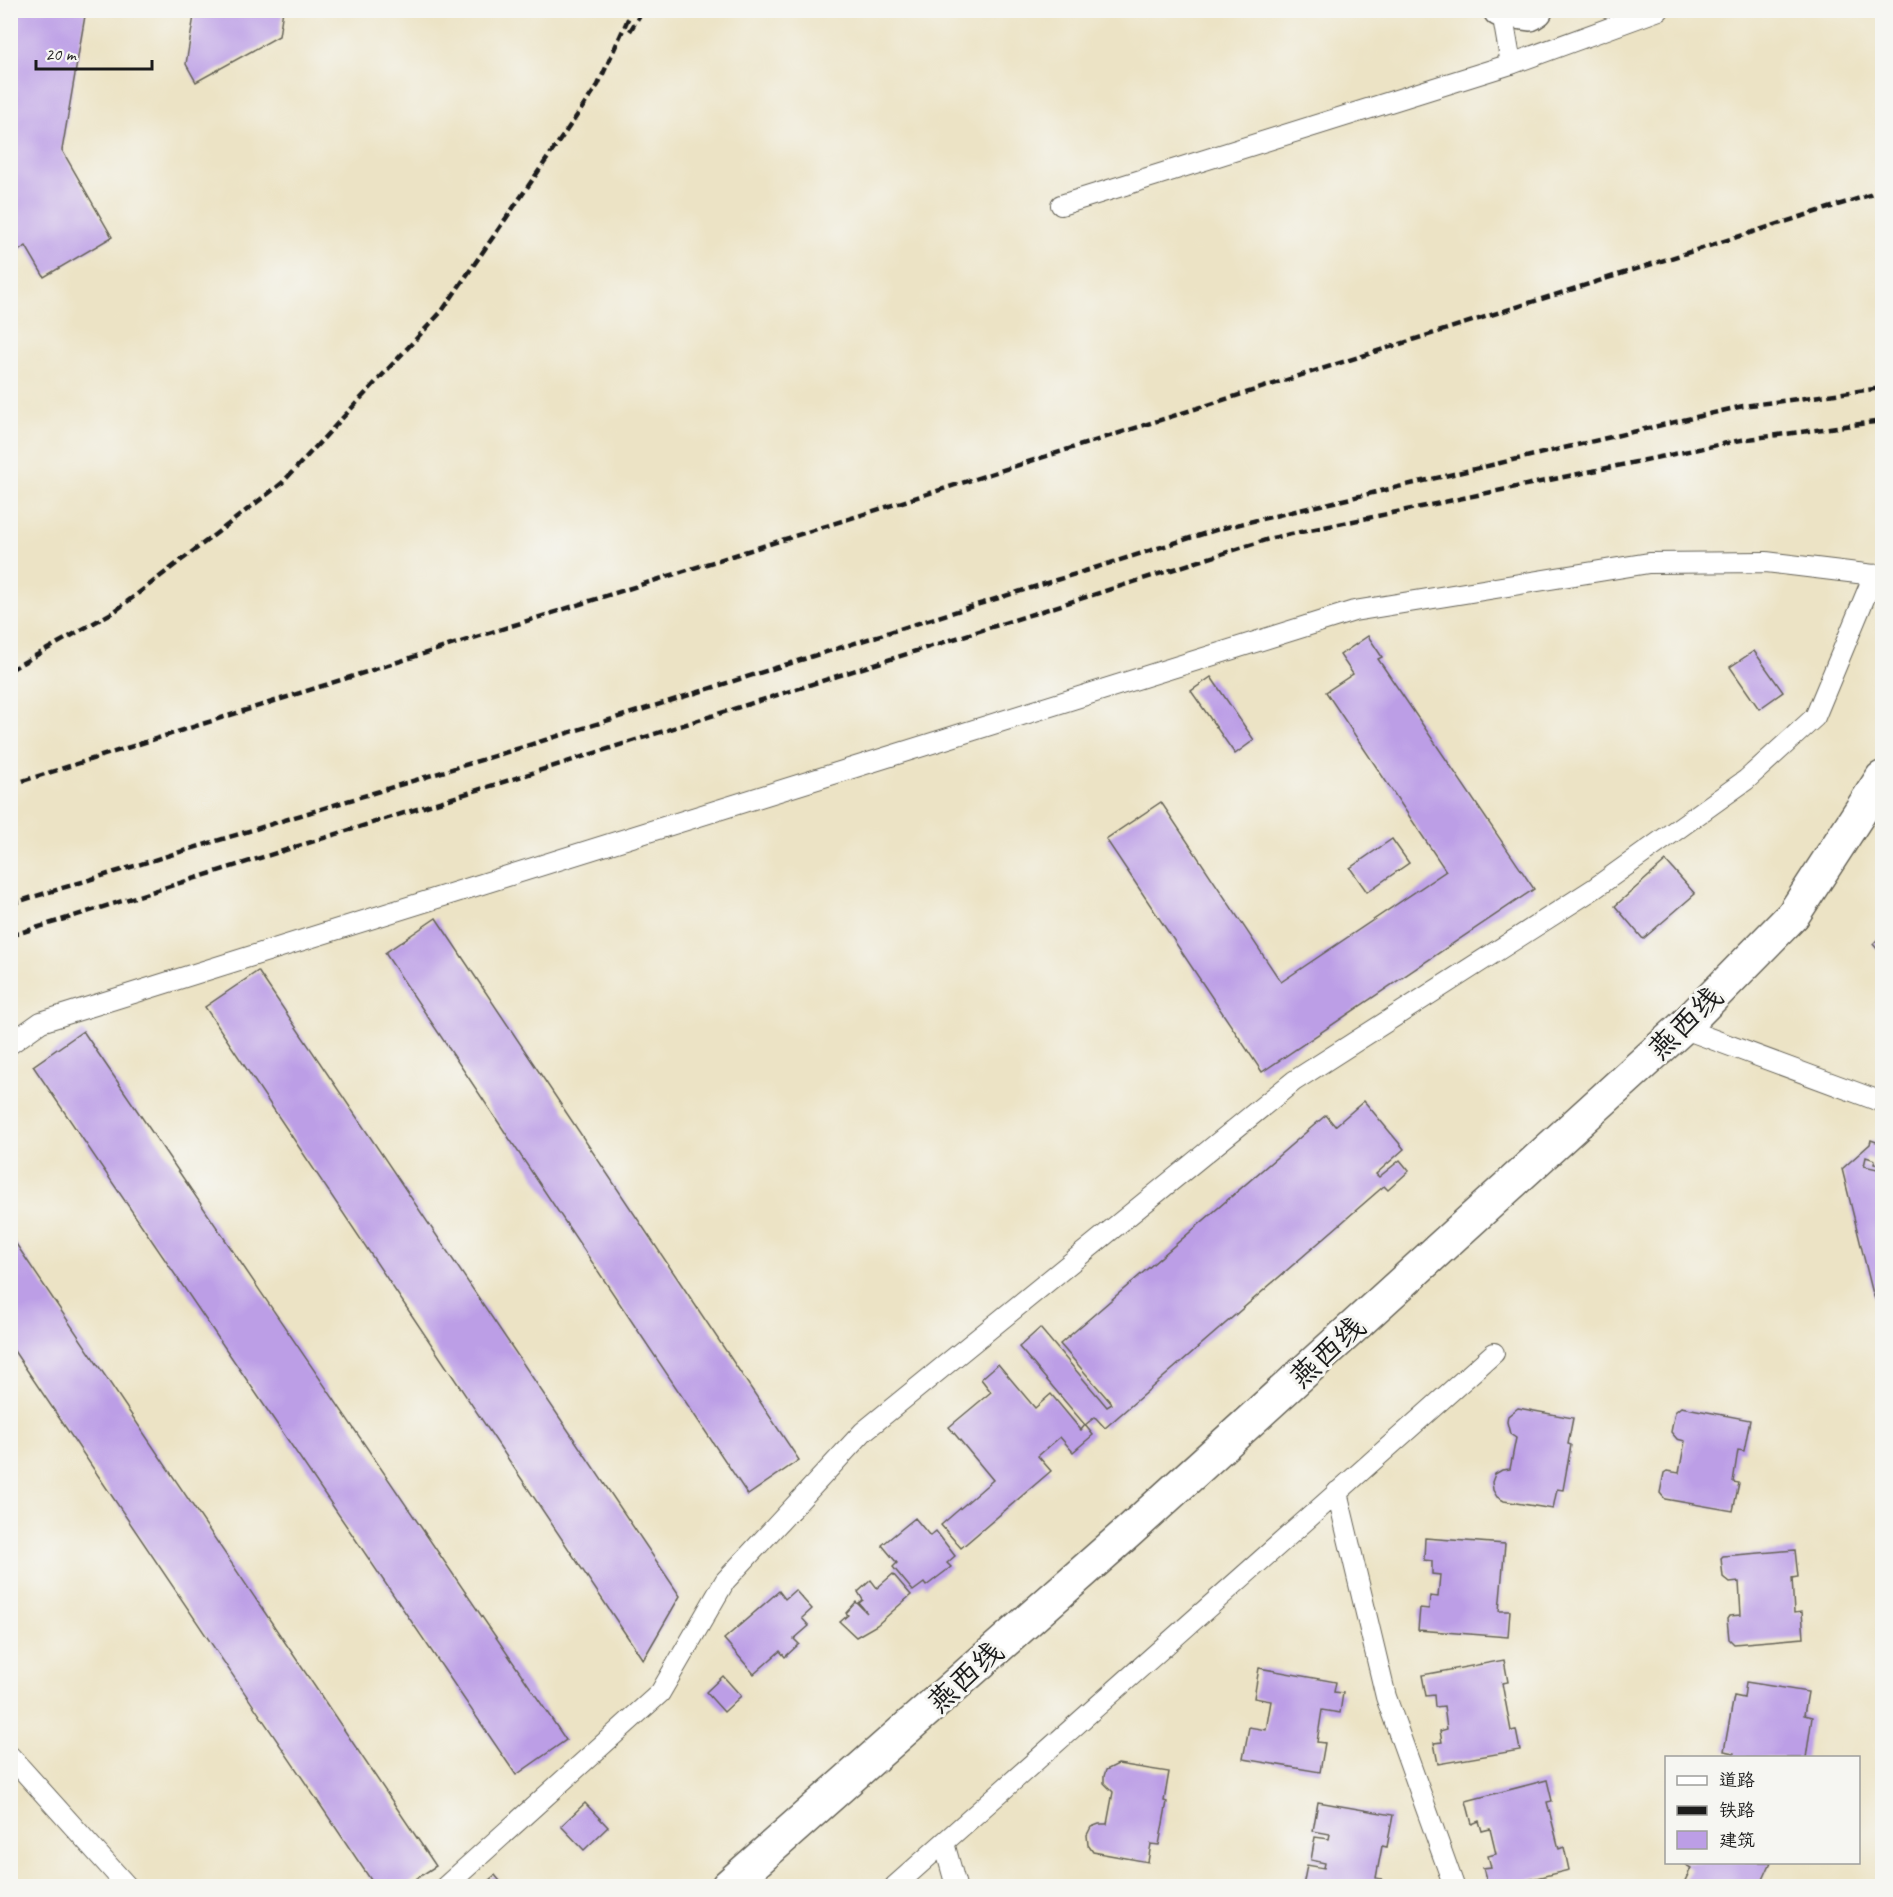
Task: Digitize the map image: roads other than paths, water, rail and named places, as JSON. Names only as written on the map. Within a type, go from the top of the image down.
[{"type":"street","points":[[1501,11],[1530,14],[1536,10]]},
{"type":"street","name":"燕西线","points":[[728,1887],[1127,1533],[1682,1028],[1793,915],[1882,778]]},
{"type":"lane","points":[[1060,205],[1511,64],[1659,10]]},
{"type":"lane","points":[[1501,11],[1511,64]]},
{"type":"lane","points":[[10,1044],[41,1022],[1354,611],[1649,563],[1766,562],[1878,575],[1815,717],[1746,780],[1595,888],[1294,1081],[863,1432],[725,1581],[660,1693],[446,1887]]},
{"type":"lane","points":[[1682,1028],[1882,1102]]},
{"type":"lane","points":[[895,1887],[1494,1353]]},
{"type":"lane","points":[[1337,1492],[1386,1697],[1454,1887]]},
{"type":"lane","points":[[10,1756],[127,1887]]},
{"type":"lane","points":[[944,1843],[956,1887]]},
{"type":"railway","points":[[10,670],[115,611],[282,483],[442,311],[598,85],[632,10]]},
{"type":"railway","points":[[630,31],[643,10]]},
{"type":"railway","points":[[10,785],[1882,191]]},
{"type":"railway","points":[[10,904],[491,757],[1219,529],[1743,406],[1882,388]]},
{"type":"railway","points":[[10,936],[1272,538],[1741,440],[1882,421]]}]
